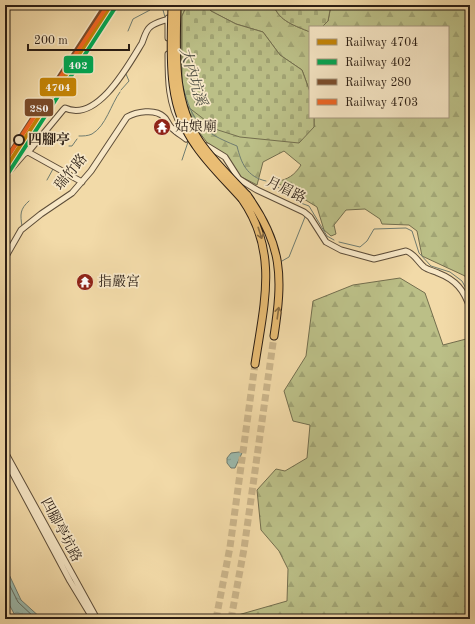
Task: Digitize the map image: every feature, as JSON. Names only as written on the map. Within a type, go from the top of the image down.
[{"type":"highway","points":[[175,5],[172,73],[174,94],[183,122],[196,146],[244,197],[268,230],[278,261],[280,290],[274,336]]},
{"type":"highway","points":[[244,197],[258,226],[266,257],[266,284],[255,364]]},
{"type":"street","points":[[5,8],[11,5]]},
{"type":"street","points":[[5,176],[28,152],[65,108],[72,111],[79,111],[100,102],[124,72],[150,26],[168,19],[175,5]]},
{"type":"street","name":"瑞竹路","points":[[5,256],[21,230],[65,199],[82,182],[127,117],[132,114],[158,113],[164,117],[172,129],[188,139],[176,115],[169,90],[168,19]]},
{"type":"street","name":"月眉路","points":[[208,146],[225,157],[234,174],[239,179],[257,190],[304,212],[310,217],[320,235],[332,246],[374,259],[406,251],[411,252],[424,266],[451,278],[457,283],[464,291],[470,308]]},
{"type":"street","points":[[28,152],[82,182]]},
{"type":"street","name":"四腳亭坑路","points":[[5,452],[97,619]]},
{"type":"street","name":"四腳亭坑路","points":[[5,459],[70,581],[93,619]]},
{"type":"green space","points":[[181,5],[187,5],[182,16],[182,81],[314,127],[314,118],[449,118],[449,26],[323,26],[328,21],[331,5],[470,5],[470,288],[465,276],[422,256],[417,231],[409,225],[382,224],[380,219],[365,209],[346,210],[334,225],[336,234],[331,236],[324,230],[317,207],[276,182],[284,180],[296,172],[301,165],[284,151],[263,162],[257,185],[236,174],[227,157],[209,145],[196,128],[187,110],[181,77]]},
{"type":"green space","points":[[187,5],[206,5],[211,11],[236,24],[263,32],[280,55],[302,70],[309,89],[309,118],[314,118],[314,127],[299,143],[240,137],[218,130],[188,107],[184,99],[182,81],[182,16]]},
{"type":"green space","points":[[206,5],[274,5],[276,11],[283,19],[309,32],[309,89],[302,70],[280,55],[263,32],[236,24],[211,11]]},
{"type":"green space","points":[[274,5],[331,5],[328,21],[323,26],[309,26],[309,32],[283,19],[276,11]]},
{"type":"green space","points":[[400,278],[425,293],[443,345],[470,338],[470,619],[231,619],[231,617],[287,601],[288,569],[279,551],[261,530],[257,490],[276,469],[285,471],[307,458],[310,425],[293,421],[284,391],[306,356],[313,301],[353,285]]},
{"type":"water","points":[[231,453],[242,453],[235,468],[231,468],[227,463],[227,458]]},
{"type":"water","points":[[5,566],[21,600],[42,619],[17,619],[5,597]]},
{"type":"waterway","points":[[128,31],[133,19],[150,10],[150,5]]},
{"type":"waterway","name":"大內坑溪","points":[[158,5],[163,10],[165,17]]},
{"type":"waterway","points":[[121,90],[129,81],[126,74]]},
{"type":"waterway","name":"大內坑溪","points":[[183,86],[190,109],[200,125],[215,136],[237,146],[243,163],[250,173],[259,179],[266,181]]},
{"type":"waterway","points":[[79,136],[90,135],[101,126],[120,92]]},
{"type":"waterway","points":[[69,146],[72,146],[77,139]]},
{"type":"waterway","points":[[182,160],[188,142]]},
{"type":"waterway","points":[[47,180],[53,169]]},
{"type":"waterway","name":"大內坑溪","points":[[271,182],[298,202],[309,206],[327,236],[334,240]]},
{"type":"waterway","points":[[22,226],[21,212],[29,201]]},
{"type":"waterway","points":[[282,261],[289,257],[305,217]]},
{"type":"waterway","name":"大內坑溪","points":[[339,242],[360,247],[367,241],[374,229],[406,228],[412,231],[419,253],[431,266],[450,272],[462,281],[470,296]]},
{"type":"tunnel","points":[[231,619],[244,549],[274,336]]},
{"type":"tunnel","points":[[216,619],[230,547],[255,364]]},
{"type":"rail line","name":"280","points":[[5,160],[105,5]]},
{"type":"rail line","name":"4703","points":[[5,161],[108,5]]},
{"type":"rail line","name":"4704","points":[[5,169],[111,5]]},
{"type":"rail line","name":"402","points":[[9,172],[115,8]]},
{"type":"place","name":"姑娘廟","points":[[162,127]]},
{"type":"place","name":"四腳亭","points":[[19,140]]},
{"type":"place","name":"指嚴宮","points":[[85,282]]}]
